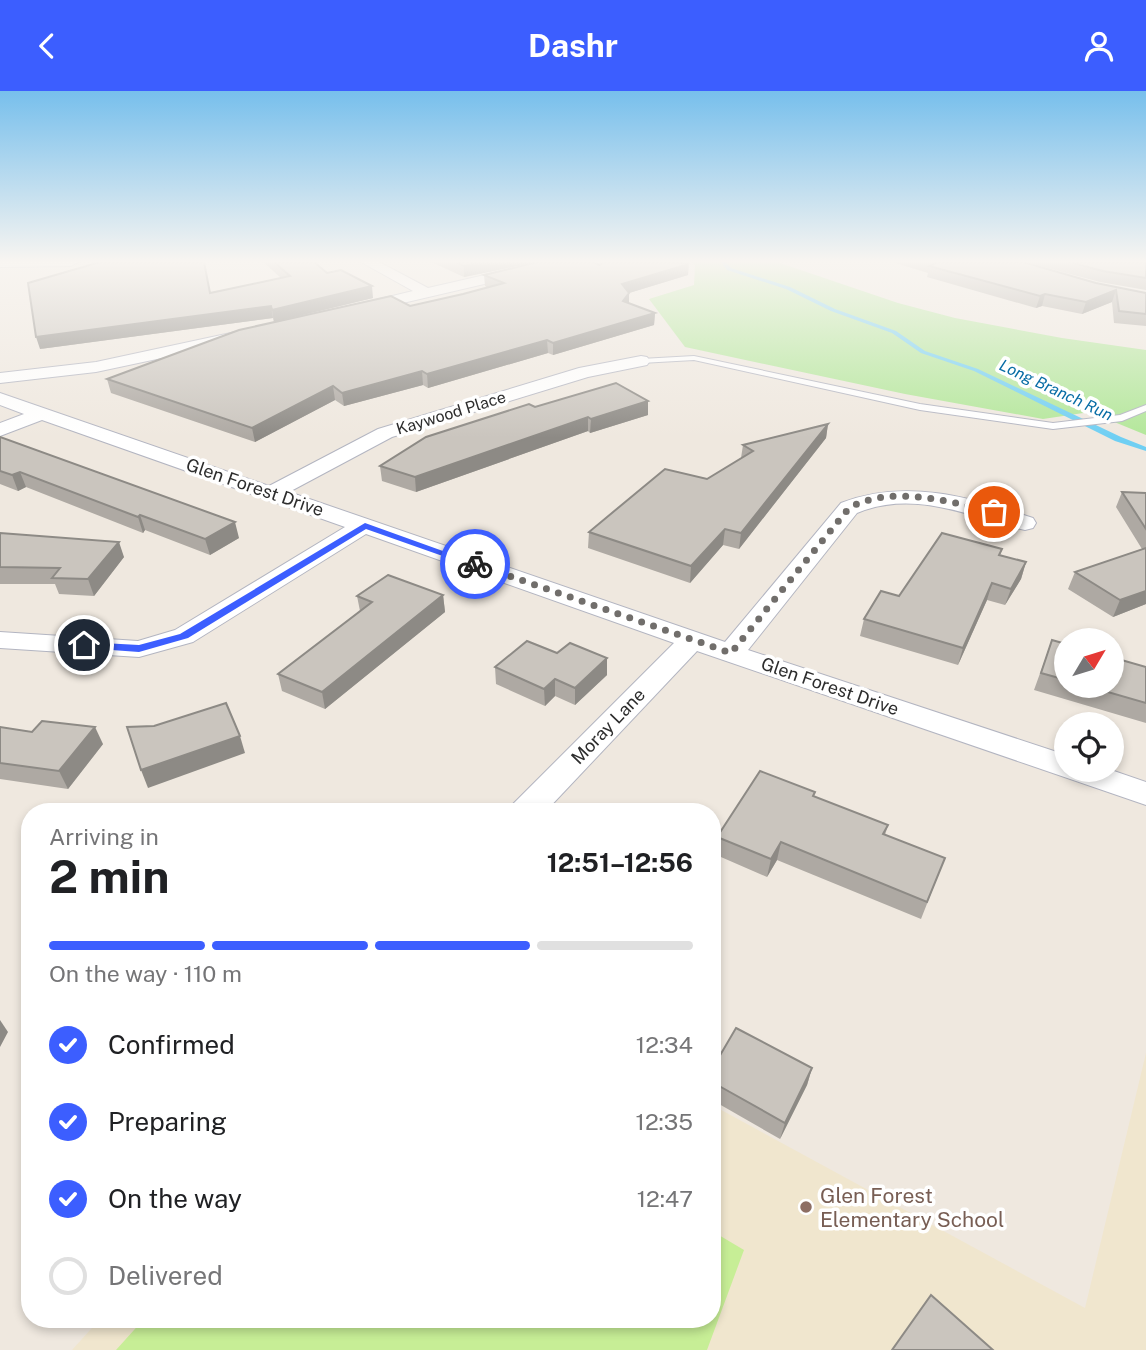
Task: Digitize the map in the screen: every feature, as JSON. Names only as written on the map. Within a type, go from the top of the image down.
[{"type":"street","points":[[0,378],[96,367],[251,333]]},
{"type":"street","name":"Kaywood Place","points":[[272,493],[353,448],[397,429],[585,372],[641,361]]},
{"type":"street","name":"Glen Forest Drive","points":[[0,399],[692,640],[1054,762]]},
{"type":"street","points":[[0,430],[40,414]]},
{"type":"street","points":[[731,653],[849,508],[860,502],[876,498],[921,498],[970,506],[1025,523]]},
{"type":"street","points":[[0,640],[165,652],[184,636],[365,526]]},
{"type":"street","name":"Moray Lane","points":[[534,803],[692,640]]},
{"type":"street","points":[[1112,782],[1146,794]]},
{"type":"lane","points":[[641,361],[694,358],[920,407],[1053,426],[1122,418],[1146,408]]},
{"type":"shaded area","name":"Glen Forest Elementary School","points":[[1146,1053],[1146,1350],[72,1350],[92,1328],[721,1328],[721,1110],[1085,1308]]},
{"type":"green space","points":[[665,321],[970,321],[1146,350],[1146,435],[1090,412],[1043,419],[905,394],[685,347]]},
{"type":"green space","points":[[721,1236],[744,1250],[721,1312]]},
{"type":"green space","points":[[136,1328],[715,1328],[707,1350],[116,1350]]},
{"type":"building","points":[[34,321],[159,321],[36,337]]},
{"type":"building","points":[[280,321],[629,321],[553,343],[547,340],[427,374],[422,371],[342,393],[333,386],[252,428],[107,379],[239,330]]},
{"type":"building","points":[[616,383],[648,401],[591,419],[588,417],[415,477],[380,466],[426,437],[529,404],[535,407]]},
{"type":"building","points":[[828,424],[741,533],[725,529],[691,566],[589,532],[665,469],[707,479],[753,451],[743,445]]},
{"type":"building","points":[[0,437],[235,522],[205,539],[140,515],[138,517],[20,472],[12,475],[0,471]]},
{"type":"building","points":[[1122,492],[1146,493],[1146,529]]},
{"type":"building","points":[[0,533],[119,542],[88,579],[52,578],[60,568],[0,567]]},
{"type":"building","points":[[942,533],[1002,549],[999,555],[1026,562],[1011,589],[992,583],[963,648],[864,619],[881,591],[899,596]]},
{"type":"building","points":[[1146,548],[1146,591],[1120,600],[1075,572]]},
{"type":"building","points":[[388,575],[443,595],[322,692],[278,674],[372,602],[357,596]]},
{"type":"building","points":[[1052,640],[1054,641],[1054,677],[1041,673]]},
{"type":"building","points":[[527,641],[557,653],[570,643],[607,658],[575,688],[555,679],[544,689],[495,667]]},
{"type":"building","points":[[1124,661],[1146,667],[1146,703],[1124,697]]},
{"type":"building","points":[[226,703],[240,736],[141,770],[127,727],[154,726]]},
{"type":"building","points":[[42,721],[95,727],[59,771],[0,763],[0,727],[32,732]]},
{"type":"building","points":[[760,771],[815,792],[813,796],[888,825],[883,834],[945,858],[927,902],[781,842],[771,859],[721,839],[721,831]]},
{"type":"building","points":[[736,1028],[812,1068],[785,1123],[721,1087],[721,1054]]},
{"type":"building","points":[[931,1295],[993,1350],[892,1350]]},
{"type":"waterway","name":"Long Branch Run","points":[[863,321],[894,332],[923,352],[976,370],[1118,439],[1146,449]]},
{"type":"way so far","points":[[475,564],[731,653],[849,508],[860,502],[876,498],[921,498],[994,512]]},
{"type":"place","name":"Glen Forest Elementary School","points":[[806,1207]]},
{"type":"route","points":[[84,645],[139,649],[184,636],[365,526],[475,564]]}]
